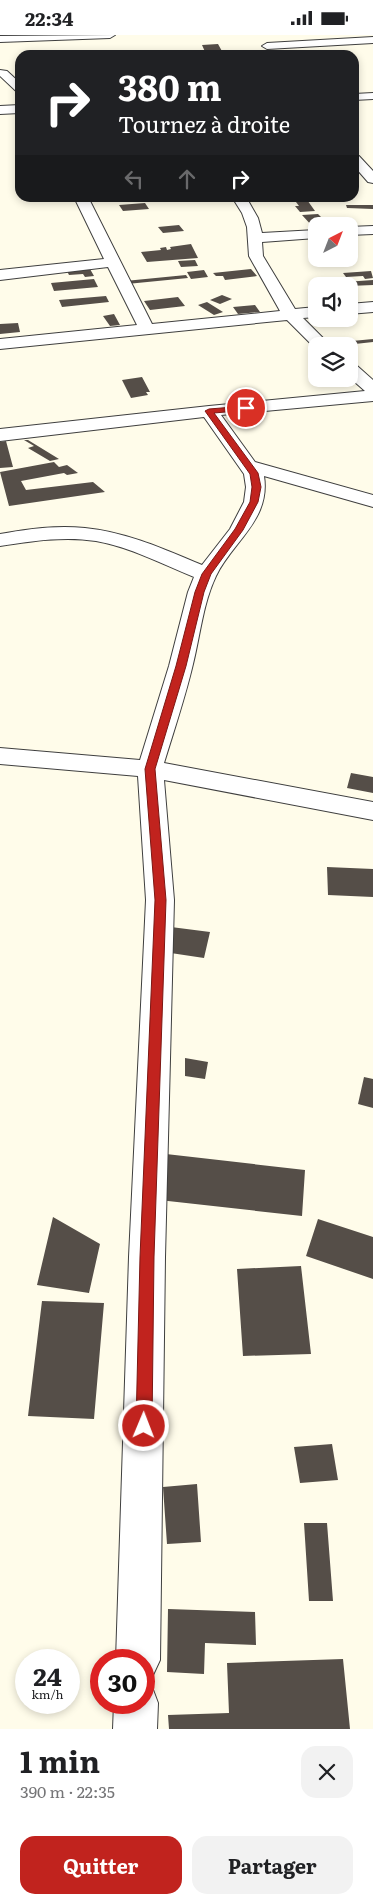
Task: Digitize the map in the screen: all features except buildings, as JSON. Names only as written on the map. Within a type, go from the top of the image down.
[{"type":"street","points":[[0,39],[110,35]]},
{"type":"street","points":[[260,35],[269,50],[373,37]]},
{"type":"street","points":[[0,73],[3,73],[15,84]]},
{"type":"street","points":[[359,97],[373,96]]},
{"type":"street","points":[[0,110],[15,109]]},
{"type":"street","points":[[359,164],[373,179]]},
{"type":"street","points":[[84,202],[147,330]]},
{"type":"street","points":[[241,202],[253,224],[253,247],[256,256],[290,314],[314,337]]},
{"type":"street","points":[[358,230],[373,229]]},
{"type":"street","points":[[254,238],[308,235]]},
{"type":"street","points":[[0,275],[114,262]]},
{"type":"street","points":[[358,308],[373,307]]},
{"type":"street","points":[[0,344],[308,313]]},
{"type":"street","points":[[358,376],[373,389]]},
{"type":"street","points":[[0,435],[209,411],[373,396]]},
{"type":"street","points":[[138,1649],[143,1528],[147,1257],[160,900],[150,769],[181,666],[199,592],[206,574],[239,530],[254,502],[256,487],[254,473],[209,411]]},
{"type":"street","points":[[248,466],[373,501]]},
{"type":"street","points":[[0,540],[65,532],[96,535],[133,545],[206,574]]},
{"type":"street","points":[[0,756],[150,769],[373,811]]},
{"type":"street","points":[[135,1729],[136,1714]]},
{"type":"route","points":[[144,1426],[147,1257],[160,900],[150,769],[181,666],[199,592],[206,574],[239,530],[254,502],[256,487],[254,473],[209,411],[246,408]]}]
